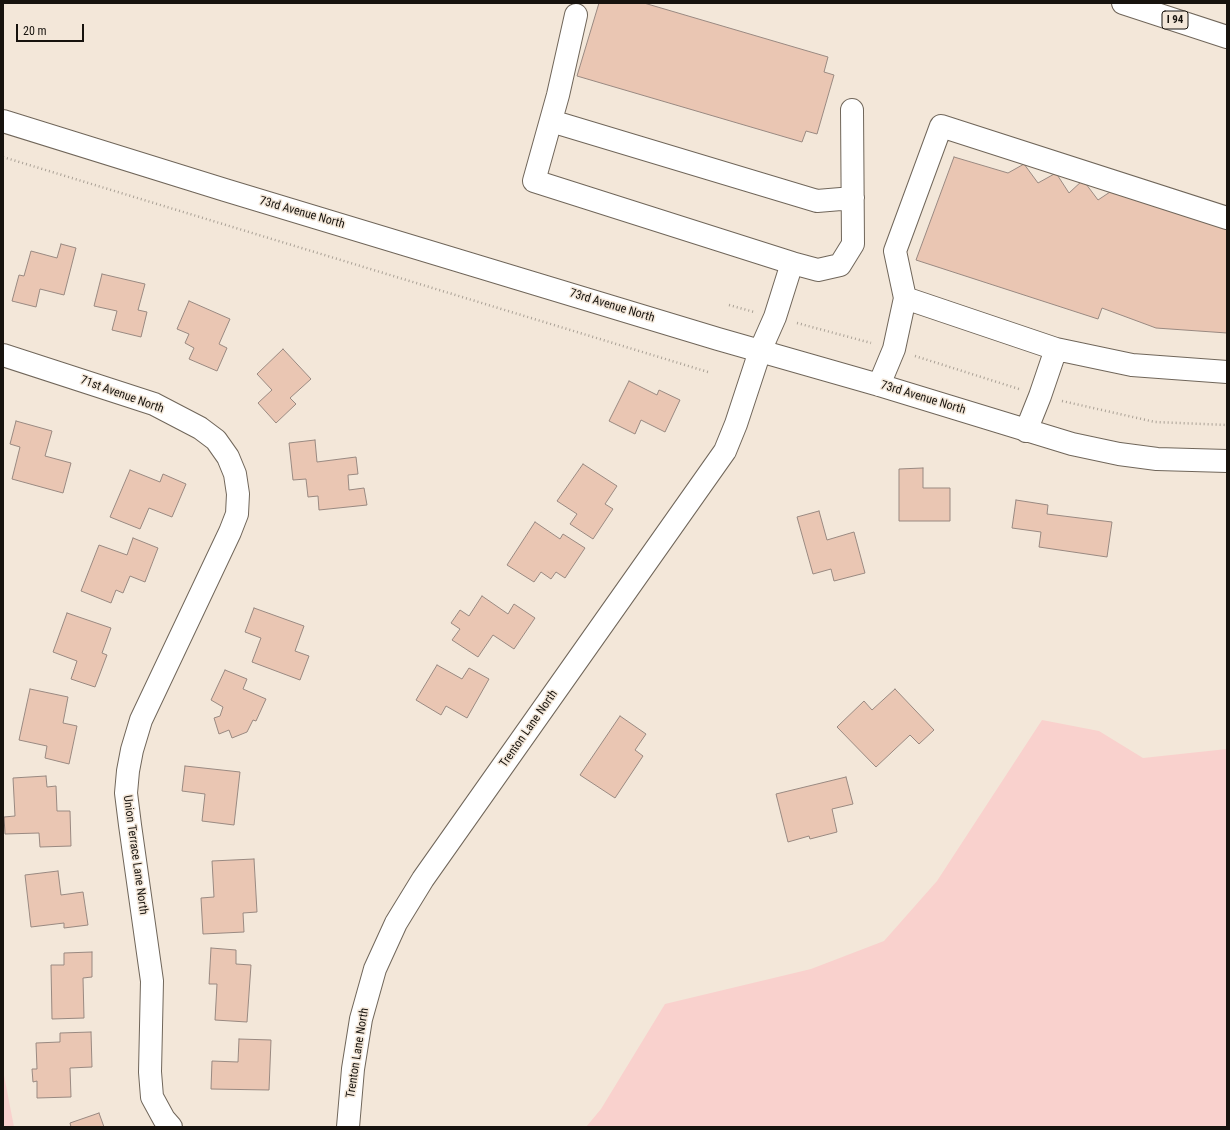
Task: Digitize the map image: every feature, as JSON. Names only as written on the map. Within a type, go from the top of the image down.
[{"type":"main road","name":"I 94","points":[[1123,3],[1227,37]]},
{"type":"main road","points":[[576,15],[551,121],[534,181],[818,270],[840,265],[853,244],[852,110]]},
{"type":"main road","name":"73rd Avenue North","points":[[3,121],[225,190],[1072,444],[1119,454],[1157,459],[1227,461]]},
{"type":"main road","points":[[551,121],[818,201],[853,198]]},
{"type":"main road","points":[[879,385],[894,350],[905,298],[894,251],[942,126],[1227,218]]},
{"type":"main road","name":"Trenton Lane North","points":[[348,1127],[353,1069],[361,1019],[376,969],[396,923],[428,872],[725,451],[736,424],[760,351],[774,317],[792,263]]},
{"type":"main road","points":[[905,298],[1056,350],[1132,365],[1227,372]]},
{"type":"main road","points":[[1026,431],[1056,350]]},
{"type":"main road","name":"71st Avenue North","points":[[3,355],[154,404],[200,428],[216,440],[228,457]]},
{"type":"main road","name":"Union Terrace Lane North","points":[[171,1127],[164,1119],[152,1097],[150,1072],[152,981],[126,794],[132,750],[141,720],[230,532],[237,514],[238,494],[235,474],[228,457]]},
{"type":"path","points":[[3,157],[708,372]]},
{"type":"path","points":[[729,305],[894,350],[1040,396],[1155,422],[1227,425]]},
{"type":"shaded area","points":[[1042,720],[1099,731],[1143,758],[1227,749],[1227,1127],[586,1127],[601,1109],[665,1004],[811,969],[884,941],[937,881]]},
{"type":"shaded area","points":[[3,1070],[14,1127],[3,1127]]},
{"type":"building","points":[[599,3],[644,3],[828,57],[824,72],[834,75],[817,134],[806,131],[802,142],[577,76]]},
{"type":"building","points":[[954,157],[1008,173],[1024,164],[1038,183],[1056,173],[1069,193],[1083,180],[1098,200],[1113,190],[1227,227],[1227,333],[1156,328],[1102,308],[1098,319],[916,260]]},
{"type":"building","points":[[61,244],[76,248],[64,295],[40,289],[36,307],[12,301],[19,275],[24,276],[31,251],[57,258]]},
{"type":"building","points":[[102,274],[145,284],[138,310],[147,312],[141,337],[112,330],[117,311],[94,306]]},
{"type":"building","points":[[189,301],[230,319],[219,344],[227,348],[217,371],[189,359],[194,348],[185,343],[189,334],[177,329]]},
{"type":"building","points":[[283,349],[311,379],[290,398],[296,404],[276,423],[258,403],[272,390],[257,374]]},
{"type":"building","points":[[629,381],[657,395],[659,390],[680,400],[665,432],[641,420],[635,434],[609,421]]},
{"type":"building","points":[[16,421],[52,431],[45,456],[71,463],[63,493],[12,479],[20,447],[10,444]]},
{"type":"building","points":[[315,440],[317,462],[356,457],[358,474],[348,475],[349,490],[364,488],[367,505],[319,510],[318,496],[308,497],[306,479],[293,480],[289,443]]},
{"type":"building","points":[[583,464],[617,486],[605,504],[613,509],[593,539],[570,524],[577,514],[557,501]]},
{"type":"building","points":[[923,468],[923,488],[950,488],[950,521],[899,521],[899,469]]},
{"type":"building","points":[[130,470],[160,482],[163,474],[186,484],[172,517],[149,508],[140,529],[110,517]]},
{"type":"building","points":[[1016,500],[1048,505],[1047,514],[1112,522],[1107,557],[1039,547],[1041,532],[1012,528]]},
{"type":"building","points":[[819,511],[827,540],[854,532],[865,573],[834,581],[831,569],[813,574],[797,517]]},
{"type":"building","points":[[535,522],[560,539],[563,534],[585,548],[565,578],[556,572],[551,579],[541,572],[534,582],[507,565]]},
{"type":"building","points":[[133,538],[158,548],[145,582],[130,576],[123,593],[116,590],[111,603],[81,591],[99,545],[127,555]]},
{"type":"building","points":[[482,596],[508,614],[514,604],[535,618],[514,649],[493,635],[478,657],[452,640],[460,629],[451,623],[460,610],[469,616]]},
{"type":"building","points":[[254,608],[304,626],[295,651],[309,656],[300,680],[252,662],[261,638],[245,632]]},
{"type":"building","points":[[67,613],[111,628],[102,653],[107,655],[95,687],[71,679],[77,661],[53,652]]},
{"type":"building","points":[[437,665],[462,679],[469,668],[489,679],[467,718],[446,706],[441,715],[416,700]]},
{"type":"building","points":[[225,670],[247,679],[243,689],[266,699],[256,721],[253,720],[247,732],[232,738],[229,730],[219,734],[214,718],[220,716],[223,707],[211,700]]},
{"type":"building","points":[[30,689],[68,697],[63,723],[77,726],[69,764],[45,758],[47,746],[19,740]]},
{"type":"building","points":[[895,689],[934,730],[919,744],[910,735],[876,767],[837,727],[864,701],[872,710]]},
{"type":"building","points":[[620,716],[646,734],[635,750],[643,756],[615,798],[580,775]]},
{"type":"building","points":[[185,766],[240,772],[234,825],[202,821],[205,794],[182,791]]},
{"type":"building","points":[[46,776],[47,787],[56,786],[57,811],[70,811],[71,846],[40,847],[39,833],[5,834],[4,817],[15,816],[13,778]]},
{"type":"building","points":[[846,777],[853,804],[832,809],[837,832],[810,839],[809,836],[788,842],[776,794]]},
{"type":"building","points":[[254,859],[257,912],[243,913],[244,932],[203,934],[201,898],[214,897],[212,861]]},
{"type":"building","points":[[58,871],[61,895],[83,892],[88,925],[64,928],[64,923],[31,927],[25,875]]},
{"type":"building","points":[[211,948],[236,950],[236,964],[251,965],[247,1022],[215,1020],[217,984],[209,984]]},
{"type":"building","points":[[92,952],[92,977],[83,978],[84,1018],[52,1019],[51,965],[64,965],[64,953]]},
{"type":"building","points":[[91,1032],[92,1067],[70,1068],[71,1097],[37,1098],[37,1081],[33,1082],[32,1069],[37,1069],[36,1043],[60,1042],[60,1033]]},
{"type":"building","points":[[239,1039],[271,1040],[269,1090],[211,1089],[212,1061],[238,1062]]},
{"type":"building","points":[[99,1113],[104,1127],[71,1127],[70,1123]]}]
